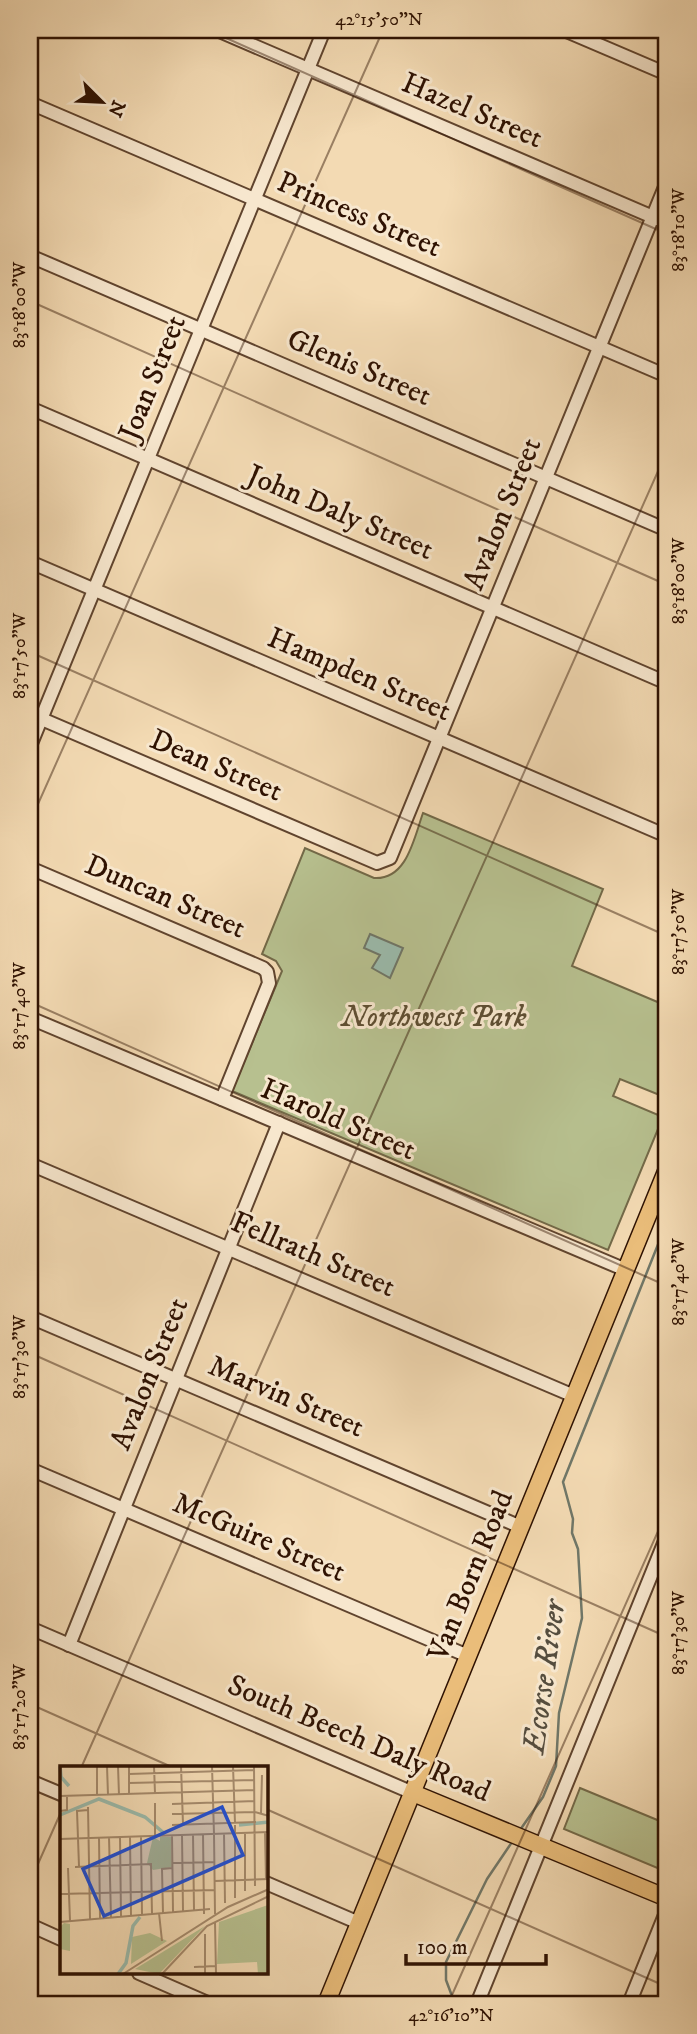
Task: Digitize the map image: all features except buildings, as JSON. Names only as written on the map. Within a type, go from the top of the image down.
[{"type":"main road","name":"Van Born Road","points":[[326,2004],[667,1168]]},
{"type":"main road","name":"South Beech Daly Road","points":[[413,1793],[667,1898]]},
{"type":"street","name":"Hazel Street","points":[[217,30],[667,223]]},
{"type":"street","name":"Joan Street","points":[[30,746],[35,717],[95,590],[324,30]]},
{"type":"street","points":[[564,30],[592,35],[667,74]]},
{"type":"street","name":"Princess Street","points":[[30,103],[667,376]]},
{"type":"street","name":"Avalon Street","points":[[383,862],[392,855],[667,182]]},
{"type":"street","name":"Glenis Street","points":[[30,256],[667,530]]},
{"type":"street","name":"John Daly Street","points":[[30,408],[667,682]]},
{"type":"street","name":"Hampden Street","points":[[30,562],[667,836]]},
{"type":"street","name":"Dean Street","points":[[35,717],[354,854],[377,863],[383,862]]},
{"type":"street","name":"Duncan Street","points":[[30,868],[267,972],[269,984],[222,1099]]},
{"type":"street","name":"Harold Street","points":[[30,1018],[626,1270]]},
{"type":"street","name":"Avalon Street","points":[[69,1645],[279,1123]]},
{"type":"street","name":"Fellrath Street","points":[[30,1164],[574,1396]]},
{"type":"street","name":"Marvin Street","points":[[30,1317],[521,1527]]},
{"type":"street","name":"McGuire Street","points":[[30,1469],[468,1656]]},
{"type":"street","points":[[477,2004],[667,1536]]},
{"type":"street","name":"South Beech Daly Road","points":[[30,1628],[413,1793]]},
{"type":"street","points":[[30,1781],[60,1794]]},
{"type":"street","points":[[268,1884],[359,1923]]},
{"type":"street","points":[[629,2004],[667,1910]]},
{"type":"street","points":[[30,1925],[60,1938]]},
{"type":"street","points":[[141,1974],[210,2004]]},
{"type":"green space","name":"Northwest Park","points":[[423,813],[603,889],[572,966],[667,1006],[667,1098],[620,1079],[613,1096],[663,1117],[608,1250],[232,1091],[282,971],[276,961],[262,954],[305,848],[374,878],[385,877],[402,865],[408,856]]},
{"type":"green space","points":[[580,1788],[667,1824],[667,1872],[564,1829]]},
{"type":"shaded area","points":[[370,934],[403,948],[390,978],[372,968],[380,955],[364,948]]},
{"type":"waterway","name":"Ecorse River","points":[[520,1830],[543,1797],[556,1766],[559,1713],[582,1618],[578,1549],[572,1533],[573,1519],[563,1482],[667,1222]]},
{"type":"waterway","name":"Ecorse River","points":[[455,2004],[446,1980],[446,1962],[487,1879],[512,1842]]}]
